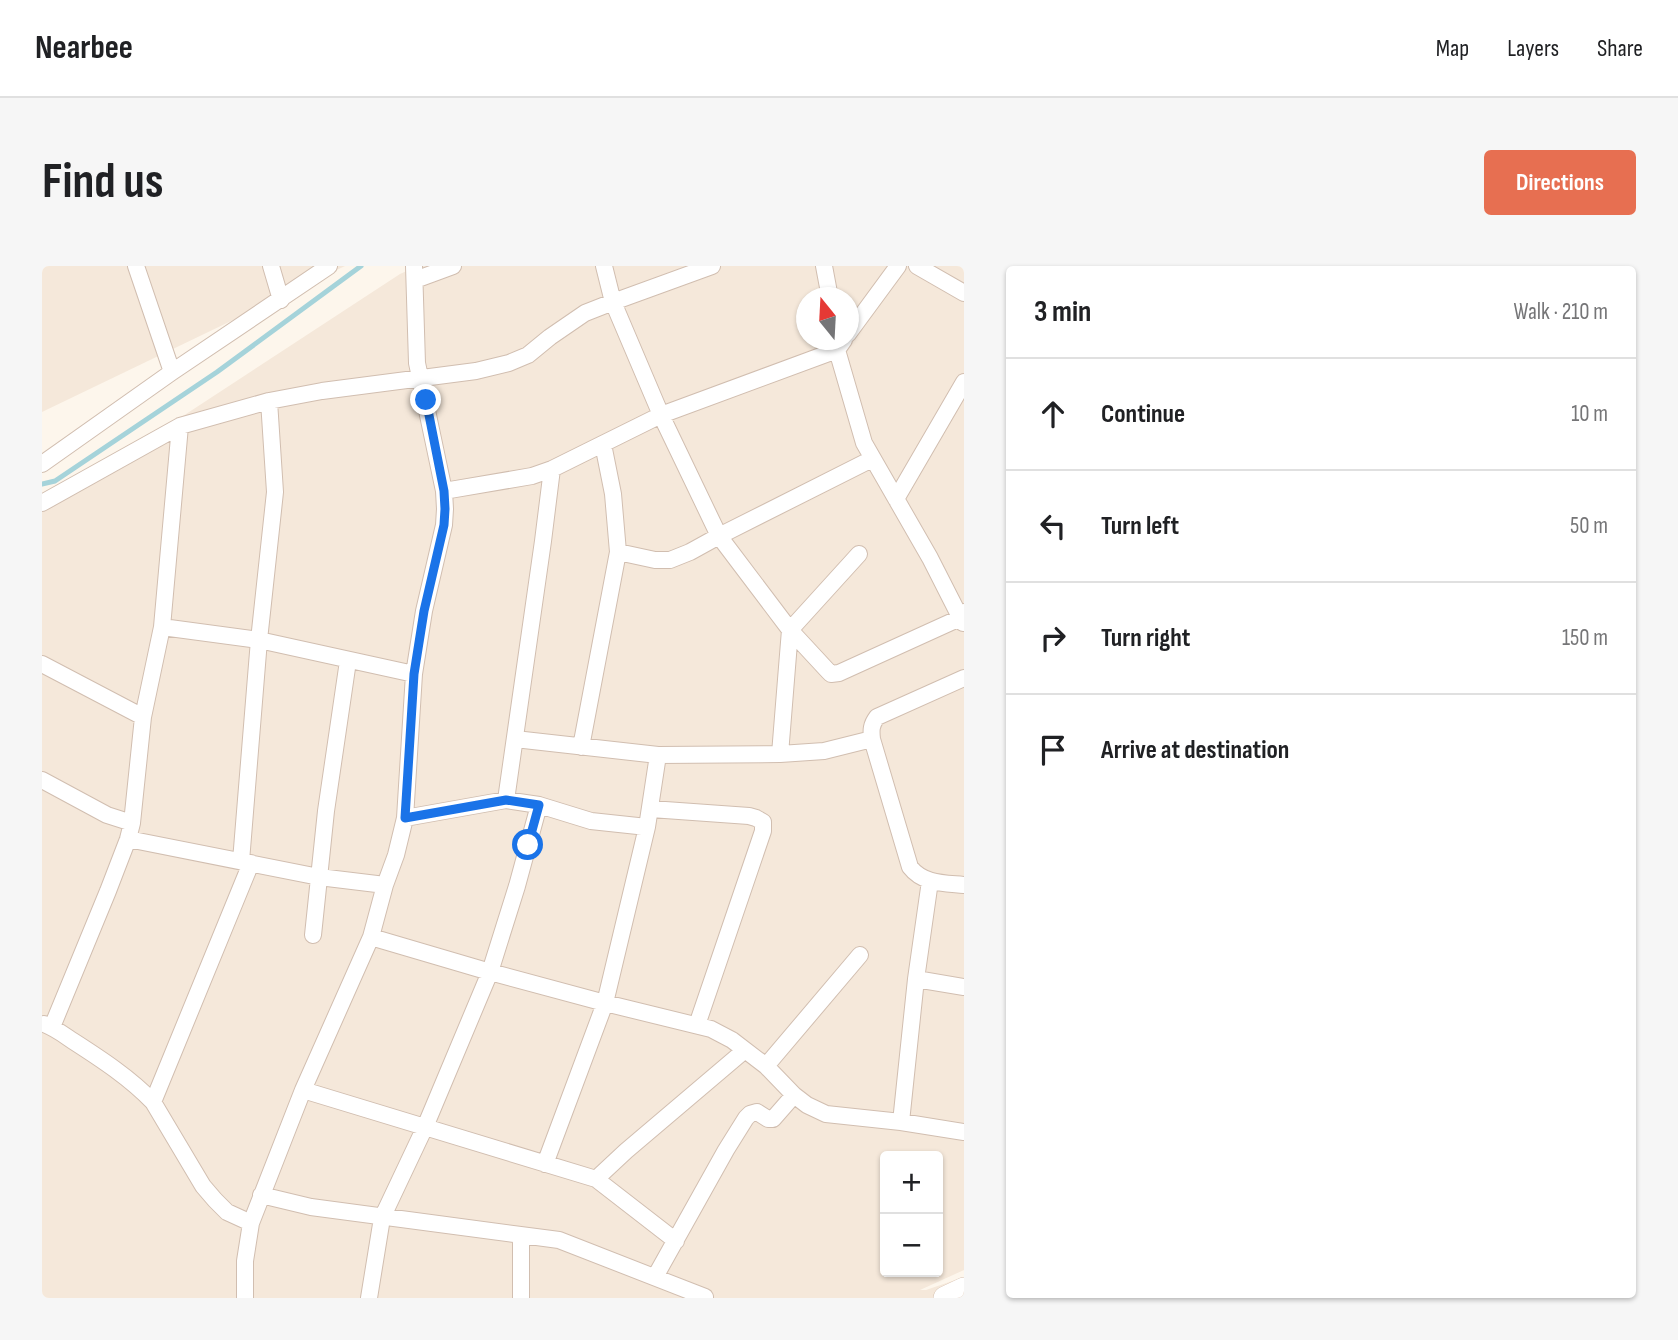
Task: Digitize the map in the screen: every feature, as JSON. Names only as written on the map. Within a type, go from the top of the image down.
[{"type":"street","points":[[136,266],[172,372]]},
{"type":"street","points":[[271,266],[281,300]]},
{"type":"street","points":[[42,464],[329,266]]},
{"type":"street","points":[[244,1298],[245,1261],[251,1223],[303,1090],[372,937],[405,818],[414,674],[424,611],[444,525],[444,491],[417,363],[414,273],[453,266]]},
{"type":"street","points":[[604,266],[613,302],[661,415],[719,536],[790,630],[828,671],[835,674],[963,618],[864,443],[841,350]]},
{"type":"street","points":[[42,503],[180,426],[269,401],[322,391],[476,371],[509,363],[528,355],[575,319],[613,302],[712,266]]},
{"type":"street","points":[[824,266],[828,287]]},
{"type":"street","points":[[859,320],[898,266]]},
{"type":"street","points":[[917,266],[964,293]]},
{"type":"street","points":[[444,491],[552,469],[661,415],[822,350]]},
{"type":"street","points":[[896,499],[964,382]]},
{"type":"street","points":[[153,1102],[246,862],[259,640],[275,492],[269,401]]},
{"type":"street","points":[[180,426],[162,627],[143,717],[130,831],[47,1025],[128,1079],[153,1102],[203,1186],[227,1212],[251,1223]]},
{"type":"street","points":[[581,747],[618,552],[613,494],[603,444]]},
{"type":"street","points":[[618,552],[655,560],[670,560],[873,458]]},
{"type":"street","points":[[506,800],[552,469]]},
{"type":"street","points":[[780,754],[790,630],[859,554]]},
{"type":"street","points":[[162,627],[259,640],[414,674]]},
{"type":"street","points":[[313,935],[326,811],[348,661]]},
{"type":"street","points":[[42,664],[143,717]]},
{"type":"street","points":[[964,678],[877,717],[872,723],[872,739],[910,867],[916,875],[930,881],[964,886]]},
{"type":"street","points":[[514,739],[657,755],[824,751],[872,739]]},
{"type":"street","points":[[545,1164],[605,1003],[648,827],[657,755]]},
{"type":"street","points":[[42,780],[107,815],[130,831],[246,862],[319,877],[385,885]]},
{"type":"street","points":[[405,818],[506,800],[539,805],[591,821],[648,827]]},
{"type":"street","points":[[369,1298],[382,1218],[425,1127],[490,972],[539,805]]},
{"type":"street","points":[[651,809],[749,816],[763,822],[763,831],[697,1025]]},
{"type":"street","points":[[901,1122],[916,979],[930,881]]},
{"type":"street","points":[[372,937],[490,972],[697,1025],[723,1035],[766,1066],[807,1105],[826,1114],[964,1132]]},
{"type":"street","points":[[766,1066],[860,955]]},
{"type":"street","points":[[916,979],[964,987]]},
{"type":"street","points":[[596,1179],[745,1050]]},
{"type":"street","points":[[303,1090],[596,1179],[676,1241]]},
{"type":"street","points":[[655,1277],[746,1118],[757,1112],[773,1119],[794,1094]]},
{"type":"street","points":[[261,1195],[311,1207],[382,1218],[559,1240],[705,1297]]},
{"type":"street","points":[[521,1236],[521,1298]]},
{"type":"street","points":[[945,1298],[964,1289]]},
{"type":"shaded area","points":[[42,266],[345,266],[42,412]]},
{"type":"shaded area","points":[[418,266],[964,266],[964,1270],[920,1290],[964,1277],[964,1298],[42,1298],[42,497],[128,452],[400,274]]},
{"type":"waterway","points":[[42,484],[55,481],[217,372],[361,266]]},
{"type":"route","points":[[426,400],[444,491],[445,509],[414,674],[405,818],[506,800],[539,805],[528,845]]}]
